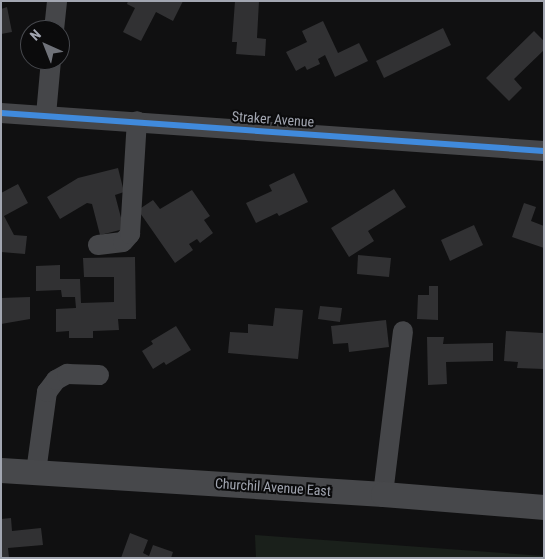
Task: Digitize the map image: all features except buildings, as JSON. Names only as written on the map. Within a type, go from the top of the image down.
[{"type":"main road","name":"Churchil Avenue East","points":[[1,470],[382,494],[544,507]]},
{"type":"street","points":[[55,20],[56,1]]},
{"type":"street","points":[[46,115],[50,70]]},
{"type":"street","name":"Straker Avenue","points":[[1,113],[544,150]]},
{"type":"street","points":[[98,245],[123,242],[130,234],[137,121]]},
{"type":"street","points":[[382,494],[403,331]]},
{"type":"street","points":[[36,472],[47,392],[56,380],[67,374],[99,375]]},
{"type":"shaded area","points":[[255,535],[544,556],[544,558],[256,558]]},
{"type":"cycle path","points":[[1,113],[544,151]]}]
